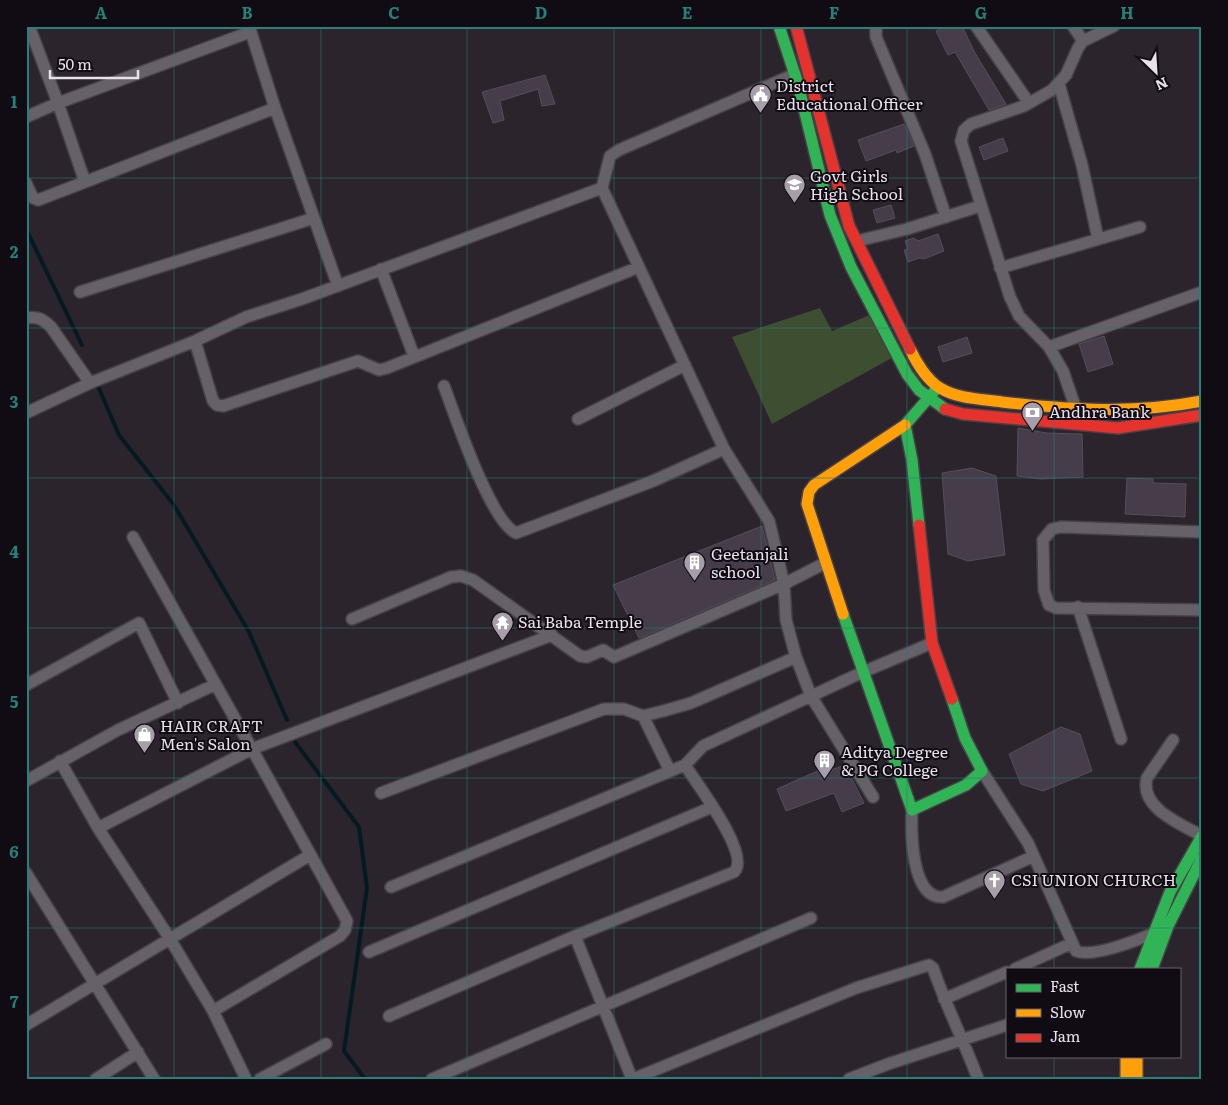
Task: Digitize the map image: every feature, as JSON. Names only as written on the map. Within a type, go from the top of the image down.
[{"type":"main road","points":[[779,26],[794,74],[838,239],[907,374],[928,399],[944,409],[963,414],[1118,428],[1202,414]]},
{"type":"main road","points":[[796,26],[844,208],[857,241],[912,353],[938,387],[956,396],[1137,412],[1172,408],[1202,401]]},
{"type":"main road","points":[[905,425],[912,460],[932,643],[965,738],[982,771],[966,785],[912,810],[825,563],[807,504],[809,492],[814,485],[829,473],[905,425],[938,387]]},
{"type":"main road","points":[[1140,968],[1152,934],[1170,892],[1202,836]]},
{"type":"main road","points":[[1152,968],[1168,926],[1202,858]]},
{"type":"main road","points":[[1126,1058],[1126,1079]]},
{"type":"main road","points":[[1137,1058],[1137,1079]]},
{"type":"street","points":[[29,26],[85,182]]},
{"type":"street","points":[[876,26],[876,37],[925,154],[946,217]]},
{"type":"street","points":[[976,26],[1029,103]]},
{"type":"street","points":[[1073,26],[1084,42]]},
{"type":"street","points":[[1079,424],[1077,408],[1063,370],[1049,347],[1019,316],[1000,268],[961,141],[964,130],[971,124],[1029,103],[1059,84],[1084,42],[1114,26]]},
{"type":"street","points":[[26,116],[250,29],[275,108],[338,286]]},
{"type":"street","points":[[794,74],[620,150],[610,156],[602,188],[724,449],[768,520],[784,584],[786,620],[796,657],[811,696],[873,797]]},
{"type":"street","points":[[1059,84],[1082,165],[1098,239]]},
{"type":"street","points":[[26,182],[33,198],[38,200],[275,108]]},
{"type":"street","points":[[26,414],[90,383],[195,341],[246,317],[338,286],[602,188]]},
{"type":"street","points":[[857,241],[980,206]]},
{"type":"street","points":[[80,292],[314,218]]},
{"type":"street","points":[[1000,268],[1140,227]]},
{"type":"street","points":[[195,341],[213,401],[217,405],[222,406],[358,361],[379,370],[639,267]]},
{"type":"street","points":[[382,269],[414,356]]},
{"type":"street","points":[[1049,347],[1202,292]]},
{"type":"street","points":[[26,318],[33,316],[43,320],[51,327],[90,383]]},
{"type":"street","points":[[578,419],[685,365]]},
{"type":"street","points":[[444,386],[480,478],[503,523],[516,533],[653,481],[724,449]]},
{"type":"street","points":[[1202,532],[1078,528],[1052,529],[1043,540],[1046,598],[1049,605],[1056,608],[1202,610]]},
{"type":"street","points":[[133,537],[347,922],[345,930],[340,936],[213,1012]]},
{"type":"street","points":[[352,619],[451,577],[461,576],[473,580],[580,656],[587,657],[603,650],[614,657],[784,584],[825,563]]},
{"type":"street","points":[[1078,608],[1121,739]]},
{"type":"street","points":[[26,685],[139,623],[178,702]]},
{"type":"street","points":[[98,828],[252,749],[552,635]]},
{"type":"street","points":[[391,887],[670,771],[687,763],[697,751],[863,672],[932,643]]},
{"type":"street","points":[[381,793],[604,709],[624,709],[644,715],[663,712],[692,703],[796,657]]},
{"type":"street","points":[[26,781],[118,730],[214,685]]},
{"type":"street","points":[[644,715],[670,771]]},
{"type":"street","points":[[1173,740],[1146,778],[1145,785],[1154,805],[1161,812],[1202,836]]},
{"type":"street","points":[[60,761],[98,828],[170,939],[213,1012],[246,1079]]},
{"type":"street","points":[[389,1016],[575,936],[734,872],[739,868],[734,842],[687,763]]},
{"type":"street","points":[[982,771],[1024,836],[1070,944],[1076,951],[1081,953],[1126,944],[1152,934]]},
{"type":"street","points":[[369,952],[712,807]]},
{"type":"street","points":[[912,810],[912,852],[927,893],[934,898],[943,897],[1034,856]]},
{"type":"street","points":[[26,1025],[310,855]]},
{"type":"street","points":[[26,873],[154,1079]]},
{"type":"street","points":[[432,1079],[602,1005],[811,918]]},
{"type":"street","points":[[575,936],[632,1079],[856,988],[929,965],[933,968],[978,1079]]},
{"type":"street","points":[[1017,968],[1070,944]]},
{"type":"street","points":[[944,999],[1006,972]]},
{"type":"street","points":[[854,1077],[1006,1025]]},
{"type":"street","points":[[260,1079],[326,1044]]},
{"type":"street","points":[[96,1079],[138,1052]]},
{"type":"green space","points":[[820,308],[832,331],[874,313],[899,354],[772,424],[732,337]]},
{"type":"building","points":[[946,26],[962,26],[975,53],[1006,104],[989,110],[955,52],[948,55],[936,31]]},
{"type":"building","points":[[545,75],[555,104],[542,106],[538,89],[500,101],[504,120],[493,123],[482,92]]},
{"type":"building","points":[[904,124],[914,146],[897,153],[896,150],[866,161],[858,140]]},
{"type":"building","points":[[1003,138],[1008,151],[984,160],[979,147]]},
{"type":"building","points":[[891,205],[895,218],[877,223],[873,210]]},
{"type":"building","points":[[938,234],[944,251],[924,259],[919,258],[908,262],[904,250],[908,249],[905,241],[914,238],[918,241]]},
{"type":"building","points":[[1104,336],[1113,364],[1088,372],[1079,344]]},
{"type":"building","points":[[967,337],[972,353],[943,362],[938,347]]},
{"type":"building","points":[[1018,428],[1047,433],[1082,434],[1083,477],[1041,479],[1017,476]]},
{"type":"building","points":[[972,468],[996,476],[1005,555],[968,561],[948,554],[942,473]]},
{"type":"building","points":[[1127,478],[1153,479],[1153,483],[1186,484],[1185,517],[1125,514]]},
{"type":"building","name":"Geetanjali school","points":[[762,526],[775,580],[639,638],[613,585]]},
{"type":"building","points":[[1061,727],[1080,734],[1092,771],[1043,791],[1021,784],[1009,754]]},
{"type":"building","name":"Aditya Degree & PG College","points":[[845,765],[864,803],[842,812],[834,793],[786,811],[777,789],[822,769],[825,772]]},
{"type":"waterway","points":[[26,229],[82,345]]},
{"type":"waterway","points":[[97,384],[119,435],[174,505],[249,632],[287,720]]},
{"type":"waterway","points":[[295,742],[359,827],[367,888],[344,1051],[365,1079]]},
{"type":"traffic: fast","points":[[779,26],[798,84],[830,215],[851,267],[907,374],[919,390],[945,409]]},
{"type":"traffic: fast","points":[[919,525],[912,460],[905,425],[938,387]]},
{"type":"traffic: fast","points":[[843,614],[912,810],[966,785],[982,771],[965,738],[952,699]]},
{"type":"traffic: fast","points":[[1140,968],[1170,892],[1202,836]]},
{"type":"traffic: fast","points":[[1152,968],[1168,926],[1202,858]]},
{"type":"traffic: slow","points":[[910,349],[922,370],[935,385],[947,392],[970,398],[1077,409],[1152,408],[1202,401]]},
{"type":"traffic: slow","points":[[843,614],[807,504],[809,492],[814,485],[905,425]]},
{"type":"traffic: slow","points":[[1126,1058],[1126,1079]]},
{"type":"traffic: slow","points":[[1137,1058],[1137,1079]]},
{"type":"traffic: jam","points":[[796,26],[849,226],[910,349]]},
{"type":"traffic: jam","points":[[945,409],[963,414],[1118,428],[1202,415]]},
{"type":"traffic: jam","points":[[919,525],[932,643],[952,699]]},
{"type":"place","name":"District Educational Officer","points":[[760,114]]},
{"type":"place","name":"Govt Girls High School","points":[[794,204]]},
{"type":"place","name":"Andhra Bank","points":[[1033,431]]},
{"type":"place","name":"Geetanjali school","points":[[695,582]]},
{"type":"place","name":"Sai Baba Temple","points":[[502,641]]},
{"type":"place","name":"HAIR CRAFT Men's Salon","points":[[144,754]]},
{"type":"place","name":"Aditya Degree & PG College","points":[[825,780]]},
{"type":"place","name":"CSI UNION CHURCH","points":[[995,899]]}]
